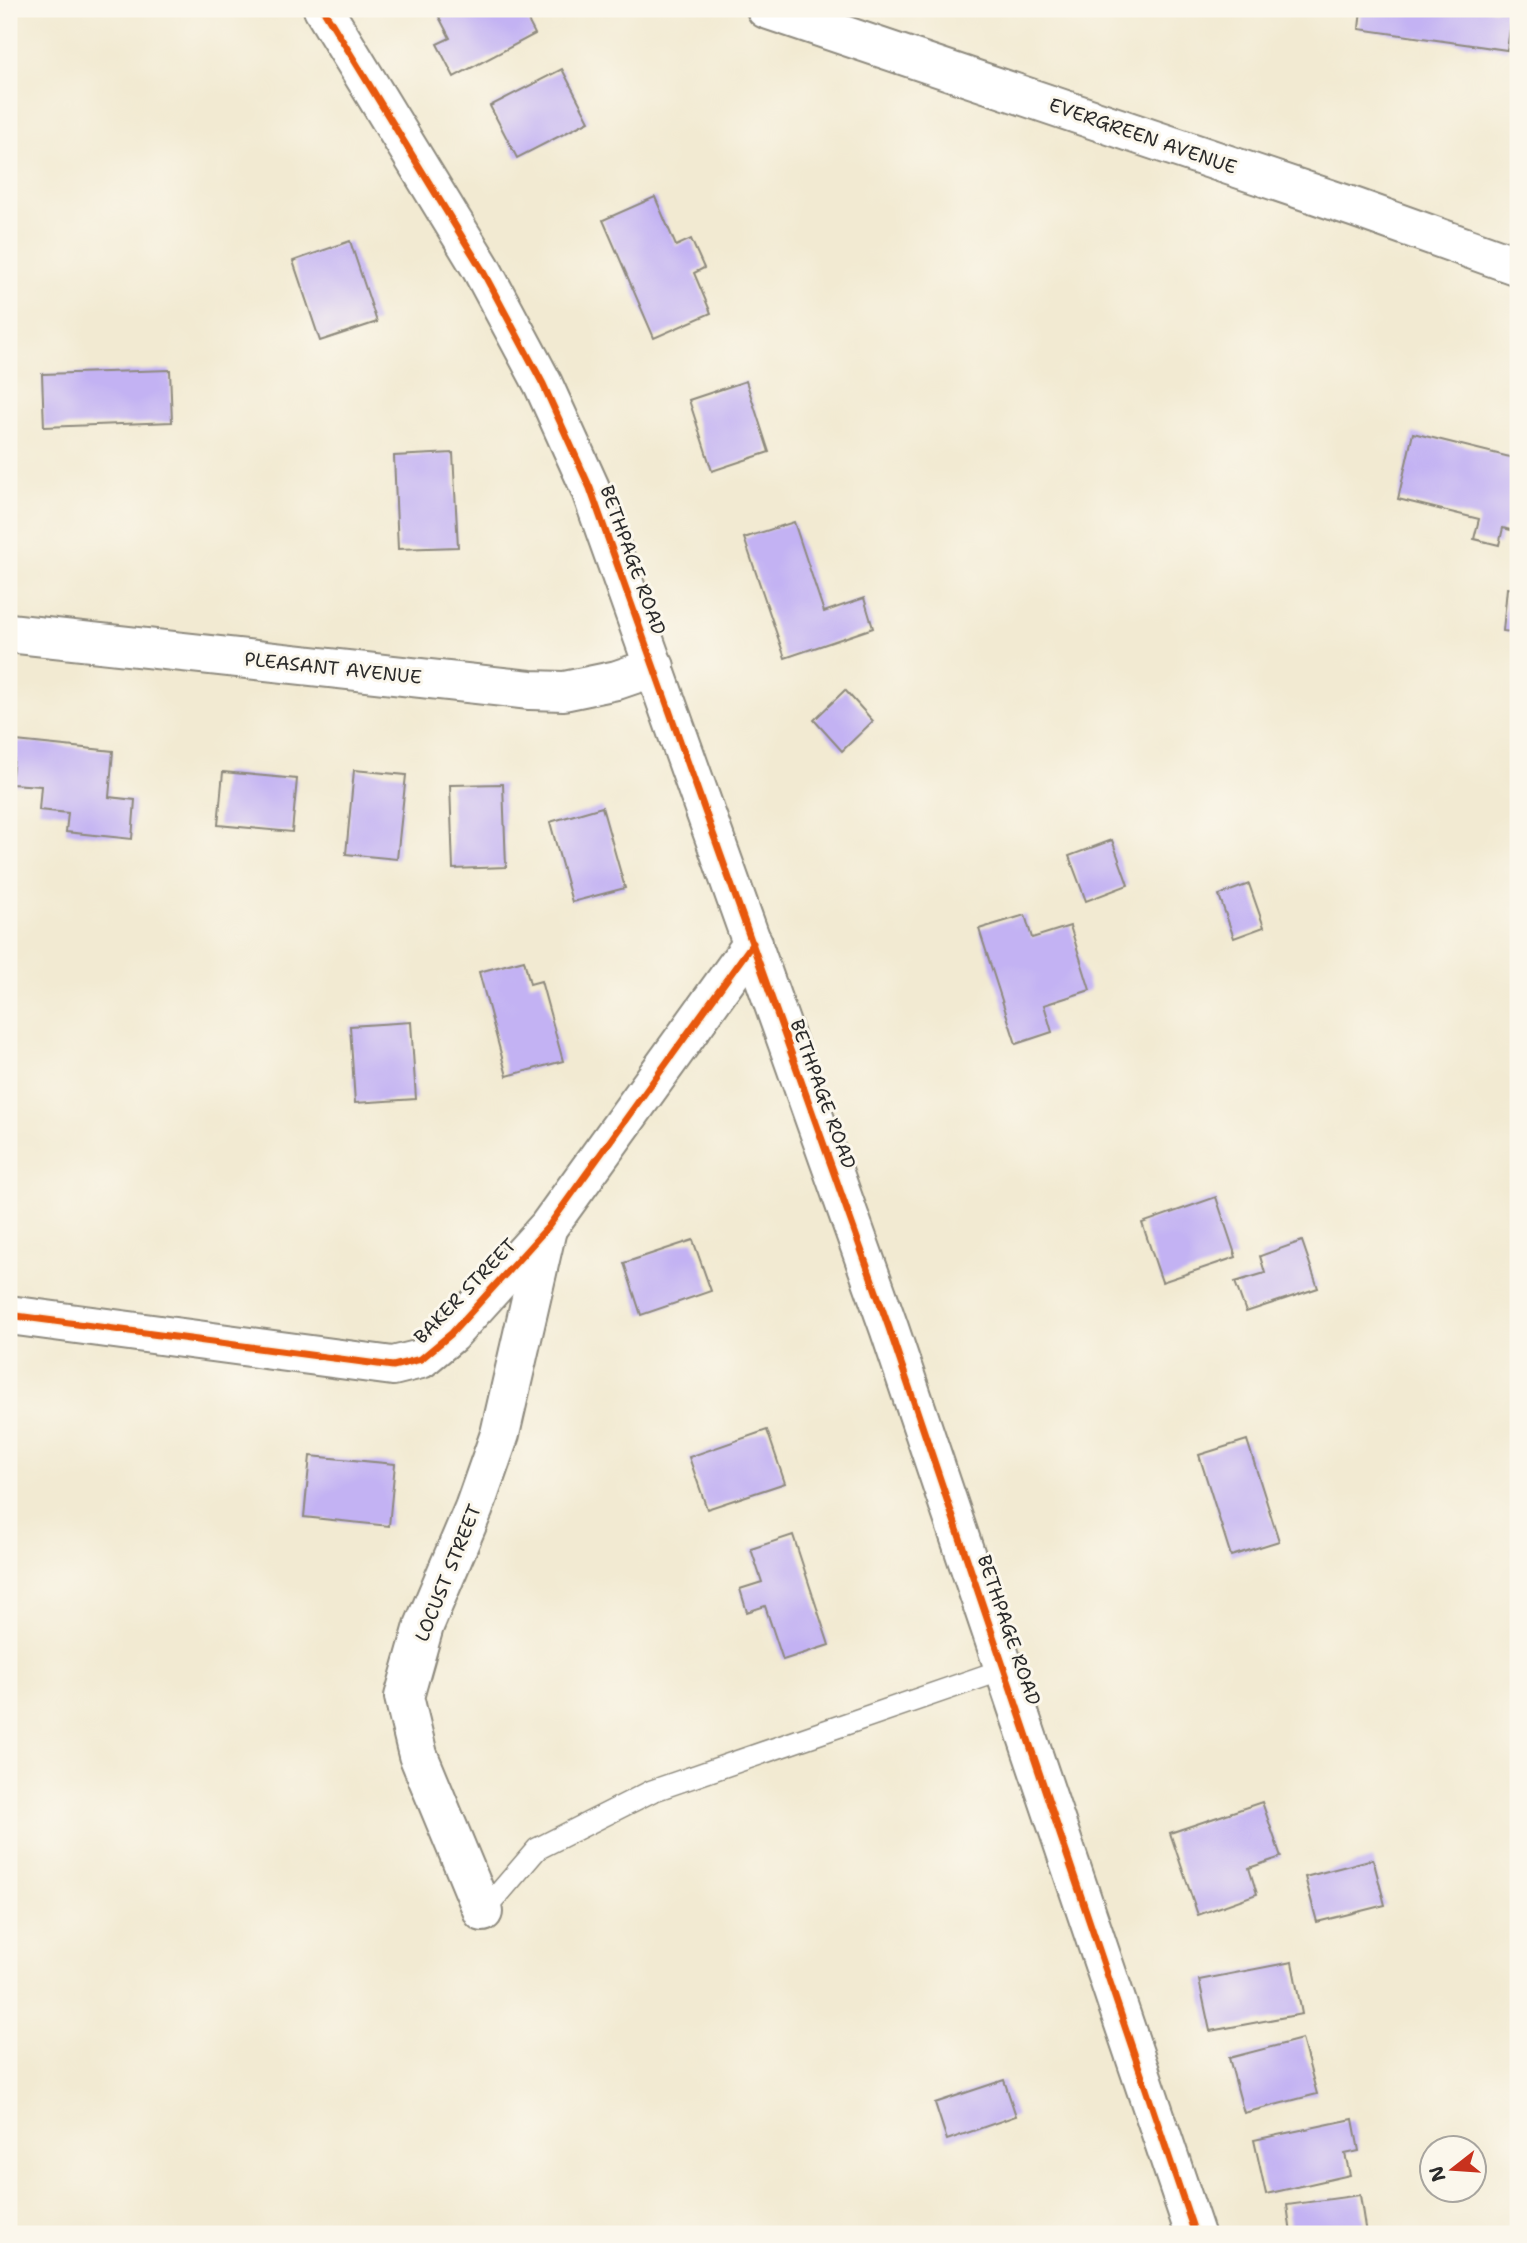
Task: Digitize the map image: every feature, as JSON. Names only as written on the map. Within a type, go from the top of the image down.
[{"type":"street","name":"BETHPAGE ROAD","points":[[323,9],[481,268],[543,384],[590,488],[885,1316],[1195,2234]]},
{"type":"street","name":"EVERGREEN AVENUE","points":[[765,9],[1343,203],[1518,266]]},
{"type":"street","name":"PLEASANT AVENUE","points":[[9,633],[530,690],[564,691],[617,680],[655,667]]},
{"type":"street","name":"BAKER STREET","points":[[9,1315],[393,1366],[421,1359],[451,1334],[548,1227],[753,943]]},
{"type":"street","name":"LOCUST STREET","points":[[483,1913],[418,1755],[404,1697],[424,1626],[474,1508],[500,1434],[548,1227]]},
{"type":"lane","points":[[483,1913],[537,1849],[652,1791],[1005,1669]]},
{"type":"building","points":[[454,9],[522,9],[535,34],[454,77],[437,44],[450,38],[439,17]]},
{"type":"building","points":[[1361,9],[1513,9],[1507,50],[1359,29]]},
{"type":"building","points":[[562,69],[589,121],[517,158],[490,106]]},
{"type":"building","points":[[655,197],[676,246],[691,239],[704,268],[694,273],[711,313],[654,338],[603,220]]},
{"type":"building","points":[[350,241],[377,322],[320,341],[293,261]]},
{"type":"building","points":[[170,370],[172,422],[44,427],[42,374]]},
{"type":"building","points":[[746,381],[769,452],[712,471],[689,400]]},
{"type":"building","points":[[1413,433],[1518,459],[1518,532],[1503,528],[1499,545],[1474,539],[1479,519],[1398,499]]},
{"type":"building","points":[[453,453],[458,547],[398,549],[394,456]]},
{"type":"building","points":[[794,522],[824,612],[864,598],[873,628],[785,658],[744,538]]},
{"type":"building","points":[[1507,588],[1518,589],[1518,633],[1503,631]]},
{"type":"building","points":[[845,690],[873,721],[842,751],[814,720]]},
{"type":"building","points":[[16,741],[113,751],[109,797],[135,800],[132,839],[66,832],[68,813],[39,810],[41,786],[11,784]]},
{"type":"building","points":[[354,770],[406,775],[397,859],[346,854]]},
{"type":"building","points":[[223,772],[297,779],[292,832],[218,825]]},
{"type":"building","points":[[503,784],[506,867],[453,869],[450,785]]},
{"type":"building","points":[[602,807],[625,888],[572,902],[550,822]]},
{"type":"building","points":[[1112,840],[1128,885],[1086,901],[1069,856]]},
{"type":"building","points":[[1249,884],[1264,927],[1234,938],[1219,895]]},
{"type":"building","points":[[1025,915],[1032,938],[1070,926],[1090,990],[1044,1005],[1052,1032],[1016,1044],[979,929]]},
{"type":"building","points":[[524,960],[530,984],[541,981],[563,1061],[507,1076],[479,972]]},
{"type":"building","points":[[411,1022],[416,1099],[355,1103],[350,1026]]},
{"type":"building","points":[[1216,1197],[1236,1257],[1162,1282],[1142,1223]]},
{"type":"building","points":[[693,1240],[711,1291],[641,1315],[624,1263]]},
{"type":"building","points":[[1302,1241],[1318,1288],[1246,1312],[1235,1282],[1265,1273],[1260,1256]]},
{"type":"building","points":[[767,1430],[785,1483],[707,1509],[689,1457]]},
{"type":"building","points":[[1247,1440],[1279,1541],[1231,1556],[1199,1455]]},
{"type":"building","points":[[310,1456],[395,1464],[389,1526],[304,1517]]},
{"type":"building","points":[[793,1535],[829,1645],[783,1660],[765,1606],[747,1612],[740,1589],[762,1582],[751,1549]]},
{"type":"building","points":[[1262,1802],[1281,1857],[1249,1868],[1257,1894],[1198,1915],[1170,1833]]},
{"type":"building","points":[[1373,1859],[1385,1905],[1317,1922],[1305,1877]]},
{"type":"building","points":[[1292,1962],[1302,2014],[1210,2031],[1199,1980]]},
{"type":"building","points":[[1302,2039],[1317,2094],[1244,2113],[1229,2058]]},
{"type":"building","points":[[1004,2080],[1016,2116],[947,2140],[935,2103]]},
{"type":"building","points":[[1353,2119],[1359,2151],[1345,2154],[1350,2175],[1266,2194],[1254,2140]]},
{"type":"building","points":[[1360,2195],[1366,2234],[1291,2234],[1287,2205]]},
{"type":"cycle path","points":[[323,9],[481,268],[543,384],[590,488],[889,1328],[1195,2234]]},
{"type":"cycle path","points":[[9,1315],[393,1366],[421,1359],[451,1334],[548,1227],[753,943]]}]
